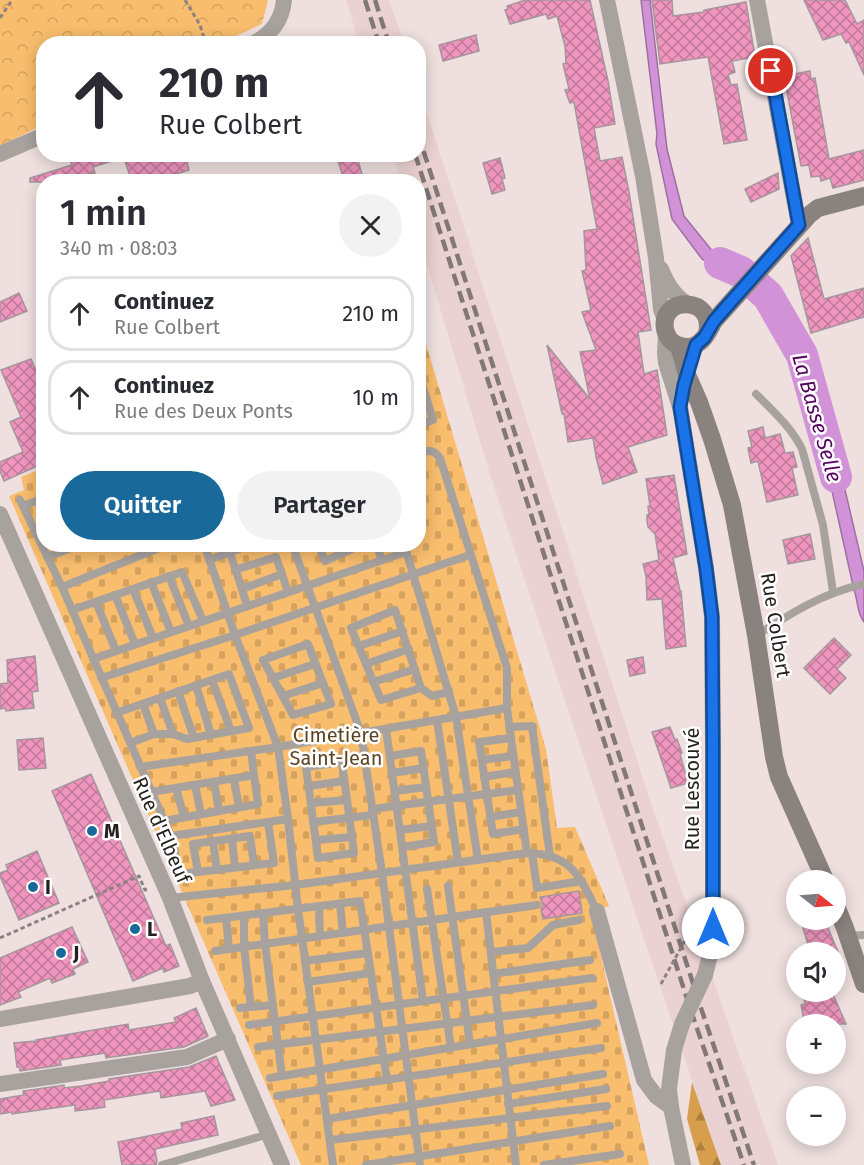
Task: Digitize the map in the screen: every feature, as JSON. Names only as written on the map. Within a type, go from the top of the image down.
[{"type":"street","points":[[265,36],[275,27],[280,18],[284,0]]},
{"type":"street","points":[[608,0],[643,176],[656,258],[666,283],[676,296],[704,313],[708,322],[694,342],[687,375]]},
{"type":"street","points":[[758,0],[799,225]]},
{"type":"street","points":[[0,154],[36,138]]},
{"type":"street","points":[[734,299],[693,306],[680,305],[673,308],[668,313],[665,327],[671,341],[694,342],[734,299],[799,225],[818,208],[864,196]]},
{"type":"street","name":"Rue Lescouvé","points":[[656,258],[665,327],[666,363],[680,407],[712,617],[713,928],[705,975],[682,1024],[674,1050],[669,1089],[683,1165]]},
{"type":"street","name":"Rue Lescouvé","points":[[680,407],[687,375]]},
{"type":"street","name":"Rue Colbert","points":[[687,375],[712,439],[732,505],[779,777],[821,870]]},
{"type":"street","name":"Rue d'Elbeuf","points":[[0,514],[170,898],[202,981],[282,1165]]},
{"type":"street","points":[[597,911],[644,1080],[656,1096],[671,1107]]},
{"type":"street","points":[[846,920],[856,935],[864,984]]},
{"type":"street","points":[[0,1019],[190,986],[202,981]]},
{"type":"street","points":[[0,1084],[187,1057],[228,1039]]},
{"type":"lane","points":[[756,394],[784,423],[802,449],[823,525],[833,592]]},
{"type":"lane","points":[[426,400],[433,420],[426,422]]},
{"type":"lane","points":[[426,451],[436,452],[440,458],[507,668],[509,727],[521,812],[537,888],[582,881]]},
{"type":"lane","points":[[36,500],[22,503],[36,533]]},
{"type":"lane","points":[[45,552],[171,836],[180,874],[274,862],[268,822]]},
{"type":"lane","points":[[47,557],[59,552]]},
{"type":"lane","points":[[62,587],[149,552]]},
{"type":"lane","points":[[206,552],[235,635],[278,747],[333,1165]]},
{"type":"lane","points":[[295,552],[361,733],[382,873],[419,1161]]},
{"type":"lane","points":[[321,552],[325,561],[345,552]]},
{"type":"lane","points":[[379,552],[382,560]]},
{"type":"lane","points":[[93,659],[382,560],[397,552]]},
{"type":"lane","points":[[406,552],[456,717],[478,860]]},
{"type":"lane","points":[[209,560],[230,553],[247,606]]},
{"type":"lane","points":[[101,678],[470,555]]},
{"type":"lane","points":[[235,570],[276,557],[288,592]]},
{"type":"lane","points":[[72,610],[182,572],[202,621]]},
{"type":"lane","points":[[242,589],[282,574]]},
{"type":"lane","points":[[169,576],[189,626]]},
{"type":"lane","points":[[151,582],[171,632]]},
{"type":"lane","points":[[756,635],[811,602],[833,592],[864,584]]},
{"type":"lane","points":[[133,589],[153,638]]},
{"type":"lane","points":[[115,596],[135,644]]},
{"type":"lane","points":[[96,602],[116,651]]},
{"type":"lane","points":[[421,688],[381,700],[351,628],[395,610],[421,688],[432,696],[449,692]]},
{"type":"lane","points":[[359,646],[403,631]]},
{"type":"lane","points":[[308,644],[315,664],[331,704],[293,715],[263,660],[308,644]]},
{"type":"lane","points":[[366,664],[409,649]]},
{"type":"lane","points":[[273,678],[315,664]]},
{"type":"lane","points":[[373,682],[415,669]]},
{"type":"lane","points":[[116,712],[229,674],[249,728],[187,739],[173,734],[154,734],[130,743]]},
{"type":"lane","points":[[212,680],[231,731]]},
{"type":"lane","points":[[283,696],[323,683]]},
{"type":"lane","points":[[196,685],[211,735]]},
{"type":"lane","points":[[178,692],[194,738]]},
{"type":"lane","points":[[160,698],[173,734]]},
{"type":"lane","points":[[143,704],[154,734]]},
{"type":"lane","points":[[140,766],[278,747],[507,708]]},
{"type":"lane","points":[[437,720],[458,862]]},
{"type":"lane","points":[[509,727],[532,726],[550,856]]},
{"type":"lane","points":[[386,729],[423,1001]]},
{"type":"lane","points":[[511,738],[479,742],[493,834],[524,829]]},
{"type":"lane","points":[[164,821],[258,804],[251,751]]},
{"type":"lane","points":[[390,756],[421,751],[429,802],[434,842],[403,847]]},
{"type":"lane","points":[[482,760],[513,756]]},
{"type":"lane","points":[[342,762],[344,781],[354,853],[318,858],[306,767],[342,762]]},
{"type":"lane","points":[[392,773],[424,768]]},
{"type":"lane","points":[[484,777],[516,772]]},
{"type":"lane","points":[[152,792],[254,775]]},
{"type":"lane","points":[[234,778],[239,807]]},
{"type":"lane","points":[[309,786],[344,781]]},
{"type":"lane","points":[[214,782],[219,811]]},
{"type":"lane","points":[[195,785],[201,814]]},
{"type":"lane","points":[[395,792],[426,787]]},
{"type":"lane","points":[[176,788],[184,817]]},
{"type":"lane","points":[[314,822],[349,818],[397,806],[518,790]]},
{"type":"lane","points":[[311,803],[347,800]]},
{"type":"lane","points":[[490,817],[521,812]]},
{"type":"lane","points":[[171,836],[288,819]]},
{"type":"lane","points":[[400,830],[432,826]]},
{"type":"lane","points":[[198,872],[193,844],[250,836],[254,865]]},
{"type":"lane","points":[[316,840],[352,837]]},
{"type":"lane","points":[[232,839],[235,867]]},
{"type":"lane","points":[[213,842],[217,870]]},
{"type":"lane","points":[[170,898],[295,885],[539,853],[559,859],[572,868],[582,881],[597,911]]},
{"type":"lane","points":[[448,886],[470,1044]]},
{"type":"lane","points":[[427,889],[451,1048]]},
{"type":"lane","points":[[207,920],[360,901],[387,1080]]},
{"type":"lane","points":[[340,904],[343,933]]},
{"type":"lane","points":[[216,951],[537,905]]},
{"type":"lane","points":[[319,906],[320,936]]},
{"type":"lane","points":[[486,912],[516,1165]]},
{"type":"lane","points":[[263,913],[282,1076]]},
{"type":"lane","points":[[244,916],[244,947],[251,1007]]},
{"type":"lane","points":[[226,918],[229,949]]},
{"type":"lane","points":[[491,952],[528,948],[553,925],[579,920]]},
{"type":"lane","points":[[305,962],[368,953]]},
{"type":"lane","points":[[493,974],[590,960]]},
{"type":"lane","points":[[308,982],[371,973]]},
{"type":"lane","points":[[249,1025],[592,978]]},
{"type":"lane","points":[[240,1008],[273,1005]]},
{"type":"lane","points":[[258,1047],[593,1005]]},
{"type":"lane","points":[[270,1078],[597,1023]]},
{"type":"lane","points":[[277,1096],[601,1048]]},
{"type":"lane","points":[[327,1119],[603,1074]]},
{"type":"lane","points":[[508,1104],[606,1089]]},
{"type":"lane","points":[[330,1140],[607,1106]]},
{"type":"lane","points":[[366,1165],[419,1161],[610,1126]]},
{"type":"lane","points":[[162,1165],[269,1134]]},
{"type":"lane","points":[[544,1165],[620,1154]]},
{"type":"path","points":[[0,18],[12,0]]},
{"type":"path","points":[[185,0],[200,25],[203,36]]},
{"type":"path","points":[[0,938],[139,876],[145,890],[149,889],[144,875],[157,870]]},
{"type":"path","points":[[661,984],[695,922]]},
{"type":"shaded area","points":[[346,0],[389,0],[402,36],[357,36]]},
{"type":"shaded area","points":[[641,0],[650,0],[667,149],[684,216],[718,258],[753,273],[743,284],[702,259],[672,219],[656,144],[657,134]]},
{"type":"shaded area","points":[[426,111],[652,806],[778,1165],[721,1165],[489,471],[426,261],[426,174],[399,174],[395,162],[426,162]]},
{"type":"shaded area","points":[[832,434],[864,571],[864,622],[859,611],[820,437]]},
{"type":"green space","points":[[0,0],[268,0],[262,24],[236,36],[36,36],[36,128],[0,146]]},
{"type":"green space","name":"Cimetière Saint-Jean","points":[[426,344],[546,749],[557,828],[575,827],[609,906],[591,913],[649,1165],[301,1165],[9,496],[24,490],[21,477],[36,471],[36,552],[426,552]]},
{"type":"green space","points":[[692,1082],[721,1165],[700,1165],[687,1119]]},
{"type":"building","points":[[525,0],[590,0],[615,124],[594,128],[600,161],[622,157],[629,192],[651,330],[638,332],[644,374],[657,370],[667,435],[628,447],[637,472],[603,484],[593,438],[568,442],[564,414],[562,414],[547,345],[590,399],[580,352],[596,350],[582,312],[591,310],[582,271],[586,270],[584,231],[597,229],[574,102],[570,103],[565,90],[569,89],[563,64],[566,63],[565,46],[557,16],[548,19],[546,14],[510,24],[505,10],[508,9],[507,6]]},
{"type":"building","points":[[652,0],[672,0],[673,16],[704,12],[704,10],[746,2],[755,57],[732,61],[735,72],[728,75],[731,85],[737,84],[747,140],[724,144],[708,57],[660,64]]},
{"type":"building","points":[[804,0],[845,0],[857,24],[864,20],[864,75],[849,42],[846,43],[841,34],[823,40]]},
{"type":"building","points":[[476,35],[479,51],[443,61],[439,45]]},
{"type":"building","points":[[810,71],[811,79],[815,78],[829,159],[864,150],[864,180],[833,188],[830,178],[821,181],[820,176],[811,177],[809,165],[801,166],[784,76]]},
{"type":"building","points":[[500,158],[505,178],[502,179],[505,190],[492,194],[483,163]]},
{"type":"building","points":[[71,162],[108,162],[93,167],[95,173],[92,174],[43,174],[72,165]]},
{"type":"building","points":[[126,162],[187,162],[189,170],[176,174],[129,174]]},
{"type":"building","points":[[338,162],[358,162],[362,174],[342,174]]},
{"type":"building","points":[[778,173],[779,189],[751,202],[745,189]]},
{"type":"building","points":[[36,176],[36,182],[30,182],[30,178]]},
{"type":"building","points":[[808,238],[824,299],[864,288],[864,317],[811,333],[791,256]]},
{"type":"building","points":[[19,293],[27,311],[0,322],[0,302]]},
{"type":"building","points":[[31,359],[36,371],[36,467],[4,481],[0,471],[0,462],[23,452],[10,422],[21,417],[1,370]]},
{"type":"building","points":[[763,427],[765,438],[780,434],[785,453],[793,452],[797,467],[792,468],[798,495],[767,502],[758,461],[751,463],[748,448],[752,447],[748,431]]},
{"type":"building","points":[[674,475],[687,554],[673,558],[681,591],[686,646],[666,649],[662,599],[647,600],[643,564],[659,560],[655,534],[648,527],[647,521],[648,506],[650,506],[646,479]]},
{"type":"building","points":[[810,534],[815,559],[788,564],[783,540]]},
{"type":"building","points":[[834,638],[851,655],[837,669],[846,678],[830,694],[804,668]]},
{"type":"building","points":[[35,656],[38,691],[32,692],[34,708],[6,711],[5,708],[0,709],[0,684],[8,683],[7,660]]},
{"type":"building","points":[[643,657],[645,673],[630,676],[627,660]]},
{"type":"building","points":[[670,727],[682,753],[680,754],[688,783],[671,788],[652,732]]},
{"type":"building","points":[[43,738],[46,768],[19,770],[17,740]]},
{"type":"building","points":[[91,774],[166,946],[170,944],[179,966],[164,972],[163,968],[133,981],[52,791]]},
{"type":"building","name":"I","points":[[37,851],[59,903],[19,920],[0,873],[8,870],[6,865]]},
{"type":"building","points":[[579,891],[582,913],[543,919],[541,910],[543,905],[540,897]]},
{"type":"building","points":[[72,927],[88,962],[73,969],[75,974],[52,983],[50,978],[18,992],[21,997],[0,1005],[0,958]]},
{"type":"building","points":[[804,930],[829,930],[834,942],[807,942]]},
{"type":"building","points":[[805,1002],[836,1002],[842,1014],[803,1014],[801,1005]]},
{"type":"building","points":[[196,1008],[208,1036],[184,1047],[106,1058],[105,1053],[60,1060],[61,1065],[20,1071],[17,1067],[14,1043],[128,1024],[129,1030],[176,1022],[174,1018]]},
{"type":"building","points":[[216,1056],[235,1100],[211,1106],[205,1091],[161,1098],[160,1091],[104,1100],[105,1107],[92,1109],[75,1111],[75,1105],[0,1114],[0,1099],[24,1095],[23,1091],[64,1085],[64,1088],[81,1086],[109,1081],[109,1079],[189,1067]]},
{"type":"building","points":[[214,1116],[218,1135],[155,1149],[156,1165],[122,1165],[118,1142],[182,1129],[181,1123]]},
{"type":"waterway","name":"La Basse Selle","points":[[720,263],[741,272],[768,296],[802,355],[836,477]]},
{"type":"railway","points":[[365,0],[376,36]]},
{"type":"railway","points":[[375,0],[386,36]]},
{"type":"railway","points":[[426,159],[754,1165]]},
{"type":"railway","points":[[418,162],[421,174]]},
{"type":"railway","points":[[426,188],[690,1008],[744,1165]]},
{"type":"place","name":"M","points":[[92,831]]},
{"type":"place","name":"I","points":[[33,887]]},
{"type":"place","name":"L","points":[[135,929]]},
{"type":"place","name":"J","points":[[61,953]]},
{"type":"route","points":[[713,928],[712,617],[680,407],[696,345],[704,338],[714,321],[799,225],[771,71]]}]
